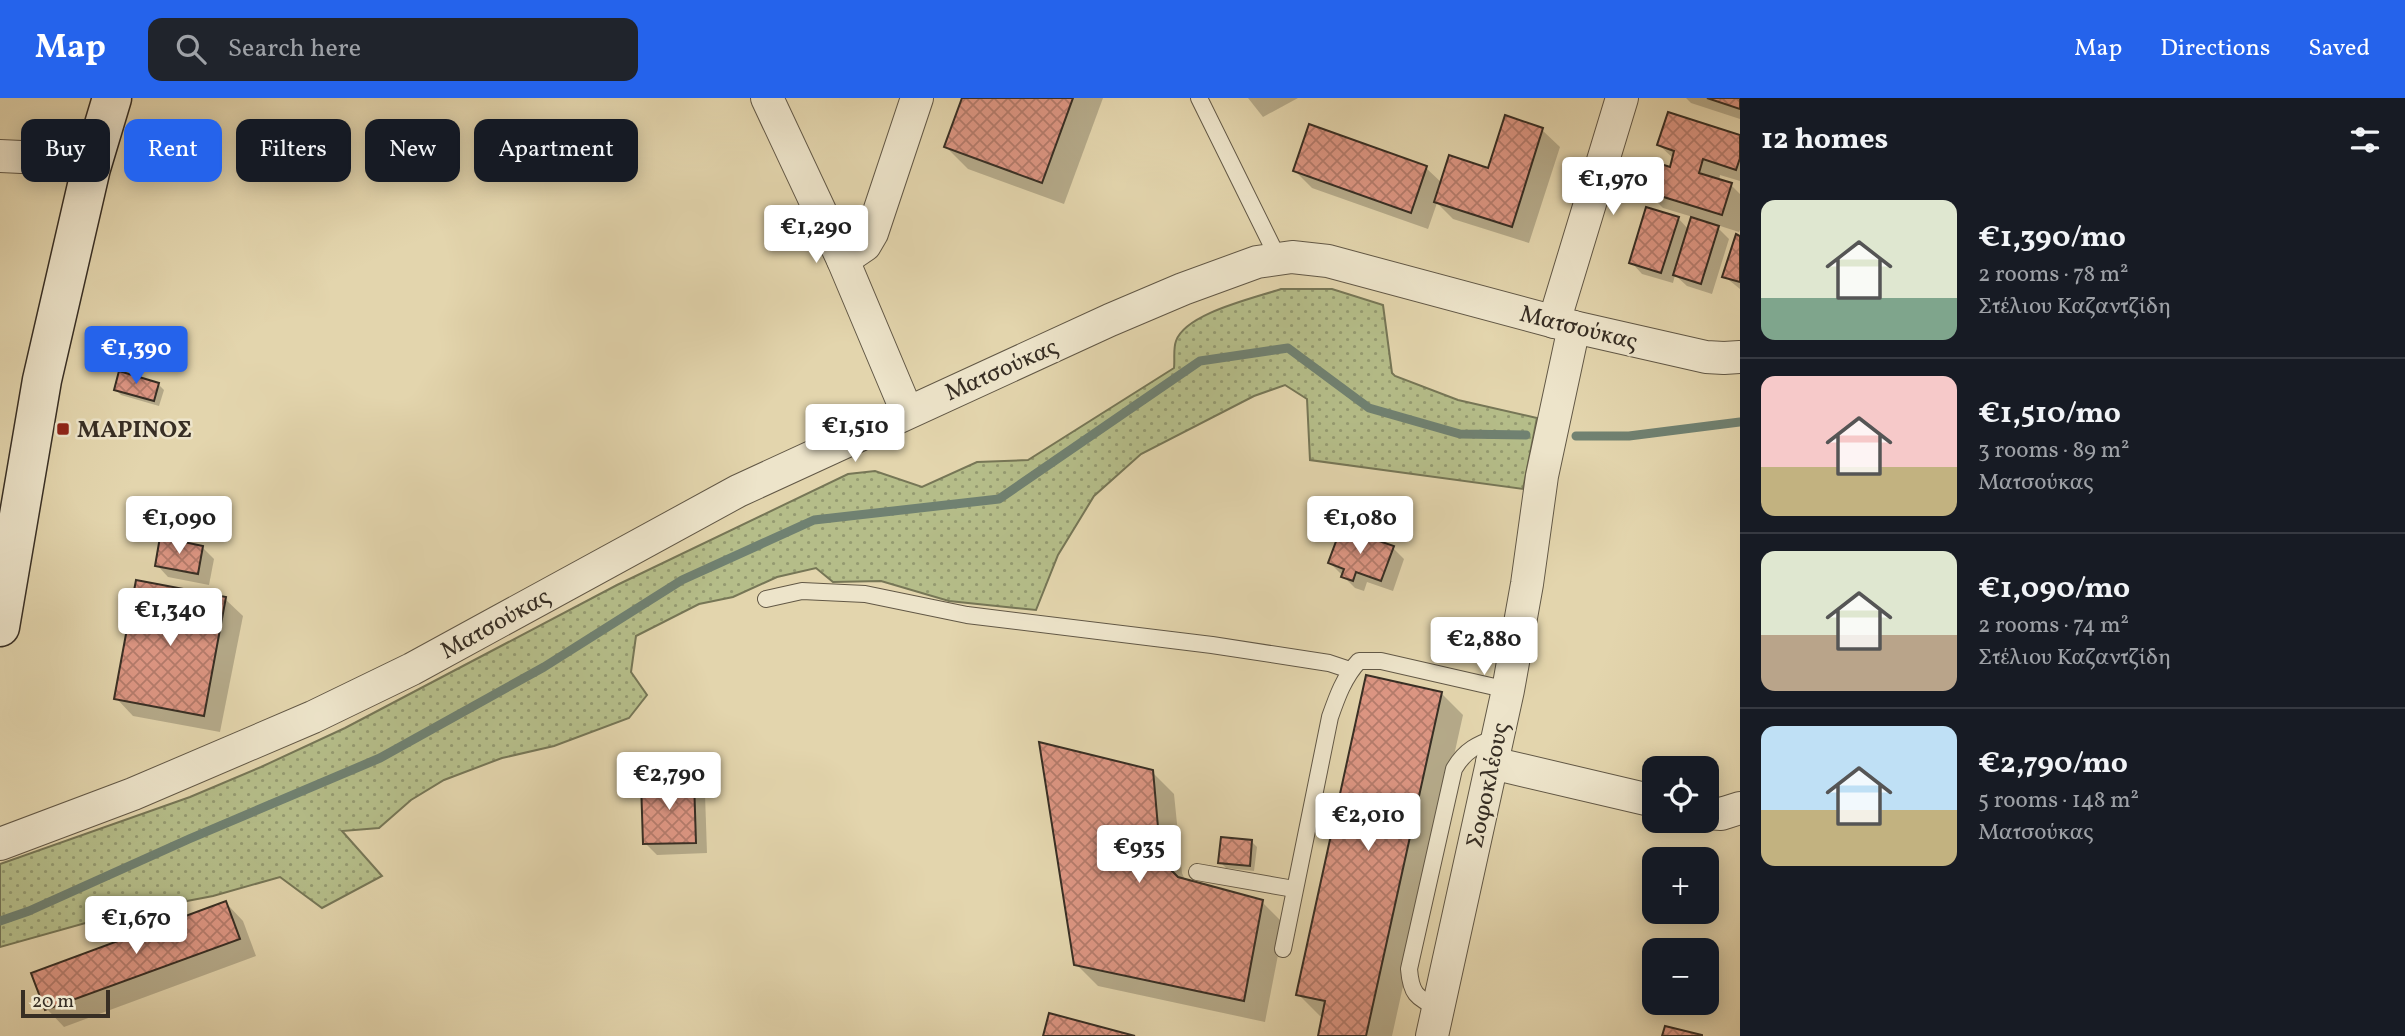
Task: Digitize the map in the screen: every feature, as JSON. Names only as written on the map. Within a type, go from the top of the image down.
[{"type":"main road","points":[[106,119],[112,98]]},
{"type":"main road","points":[[0,627],[42,380],[88,182]]},
{"type":"street","points":[[767,98],[843,260],[907,412]]},
{"type":"street","points":[[843,260],[865,245],[872,233],[917,98]]},
{"type":"street","name":"Σοφοκλέους","points":[[1435,1022],[1508,690],[1527,584],[1564,324],[1622,98]]},
{"type":"street","points":[[0,156],[21,157]]},
{"type":"street","name":"Ματσούκας","points":[[0,844],[133,794],[313,718],[412,669],[738,491],[907,412],[1183,289],[1234,269],[1278,258],[1328,261],[1564,324],[1706,357],[1740,357]]},
{"type":"street","points":[[1495,750],[1642,797]]},
{"type":"street","points":[[1719,814],[1740,808]]},
{"type":"lane","points":[[1199,98],[1278,258]]},
{"type":"lane","points":[[766,598],[802,591],[865,594],[967,615],[1212,645],[1329,663],[1350,670]]},
{"type":"lane","points":[[1283,949],[1329,717],[1350,670],[1359,661],[1381,661],[1508,690]]},
{"type":"lane","points":[[1197,872],[1294,889]]},
{"type":"green space","points":[[1281,289],[1332,289],[1383,305],[1392,373],[1395,376],[1458,400],[1537,418],[1523,489],[1310,460],[1307,399],[1285,385],[1254,396],[1141,454],[1094,496],[1058,555],[1036,610],[949,601],[881,581],[833,582],[816,568],[777,577],[733,597],[699,604],[636,636],[631,672],[647,695],[629,718],[554,746],[502,758],[444,780],[411,800],[379,828],[342,831],[382,876],[322,908],[280,877],[213,896],[114,915],[0,947],[0,864],[190,797],[261,767],[345,728],[617,585],[848,474],[875,471],[922,487],[977,462],[1028,460],[1174,368],[1176,341],[1182,331],[1193,322],[1222,308]]},
{"type":"building","points":[[962,98],[1073,98],[1042,183],[944,147]]},
{"type":"building","points":[[1707,98],[1740,98],[1740,109]]},
{"type":"building","points":[[1668,112],[1740,135],[1740,158],[1736,170],[1703,159],[1699,173],[1732,183],[1722,215],[1644,191],[1652,161],[1670,167],[1674,151],[1657,145]]},
{"type":"building","points":[[1505,115],[1543,128],[1512,227],[1434,202],[1449,155],[1488,168]]},
{"type":"building","points":[[1309,124],[1427,166],[1411,213],[1293,171]]},
{"type":"building","points":[[1646,207],[1679,217],[1661,273],[1629,263]]},
{"type":"building","points":[[1691,217],[1719,226],[1701,284],[1673,275]]},
{"type":"building","points":[[1736,234],[1740,236],[1740,282],[1722,277]]},
{"type":"building","points":[[119,371],[159,383],[154,401],[114,390]]},
{"type":"building","points":[[1341,528],[1394,546],[1381,581],[1356,572],[1353,581],[1341,577],[1344,569],[1328,563]]},
{"type":"building","points":[[160,537],[203,546],[198,574],[155,566]]},
{"type":"building","points":[[136,580],[226,597],[204,716],[114,699]]},
{"type":"building","points":[[1366,675],[1442,692],[1366,1036],[1318,1036],[1325,1001],[1296,995]]},
{"type":"building","points":[[1039,742],[1153,770],[1160,850],[1167,866],[1178,877],[1263,900],[1244,1001],[1074,965]]},
{"type":"building","points":[[694,780],[696,843],[643,844],[641,782]]},
{"type":"building","points":[[1221,837],[1252,840],[1250,866],[1218,863]]},
{"type":"building","points":[[226,901],[240,939],[45,1010],[31,973]]},
{"type":"building","points":[[1049,1013],[1135,1036],[1043,1036]]},
{"type":"building","points":[[1665,1026],[1702,1035],[1702,1036],[1662,1036]]},
{"type":"waterway","points":[[0,921],[29,911],[380,758],[544,667],[682,580],[814,520],[999,499],[1200,361],[1288,348],[1369,408],[1460,434],[1526,435]]},
{"type":"waterway","points":[[1576,436],[1629,436],[1740,422]]},
{"type":"place","name":"ΜΑΡΙΝΟΣ","points":[[63,429]]}]
